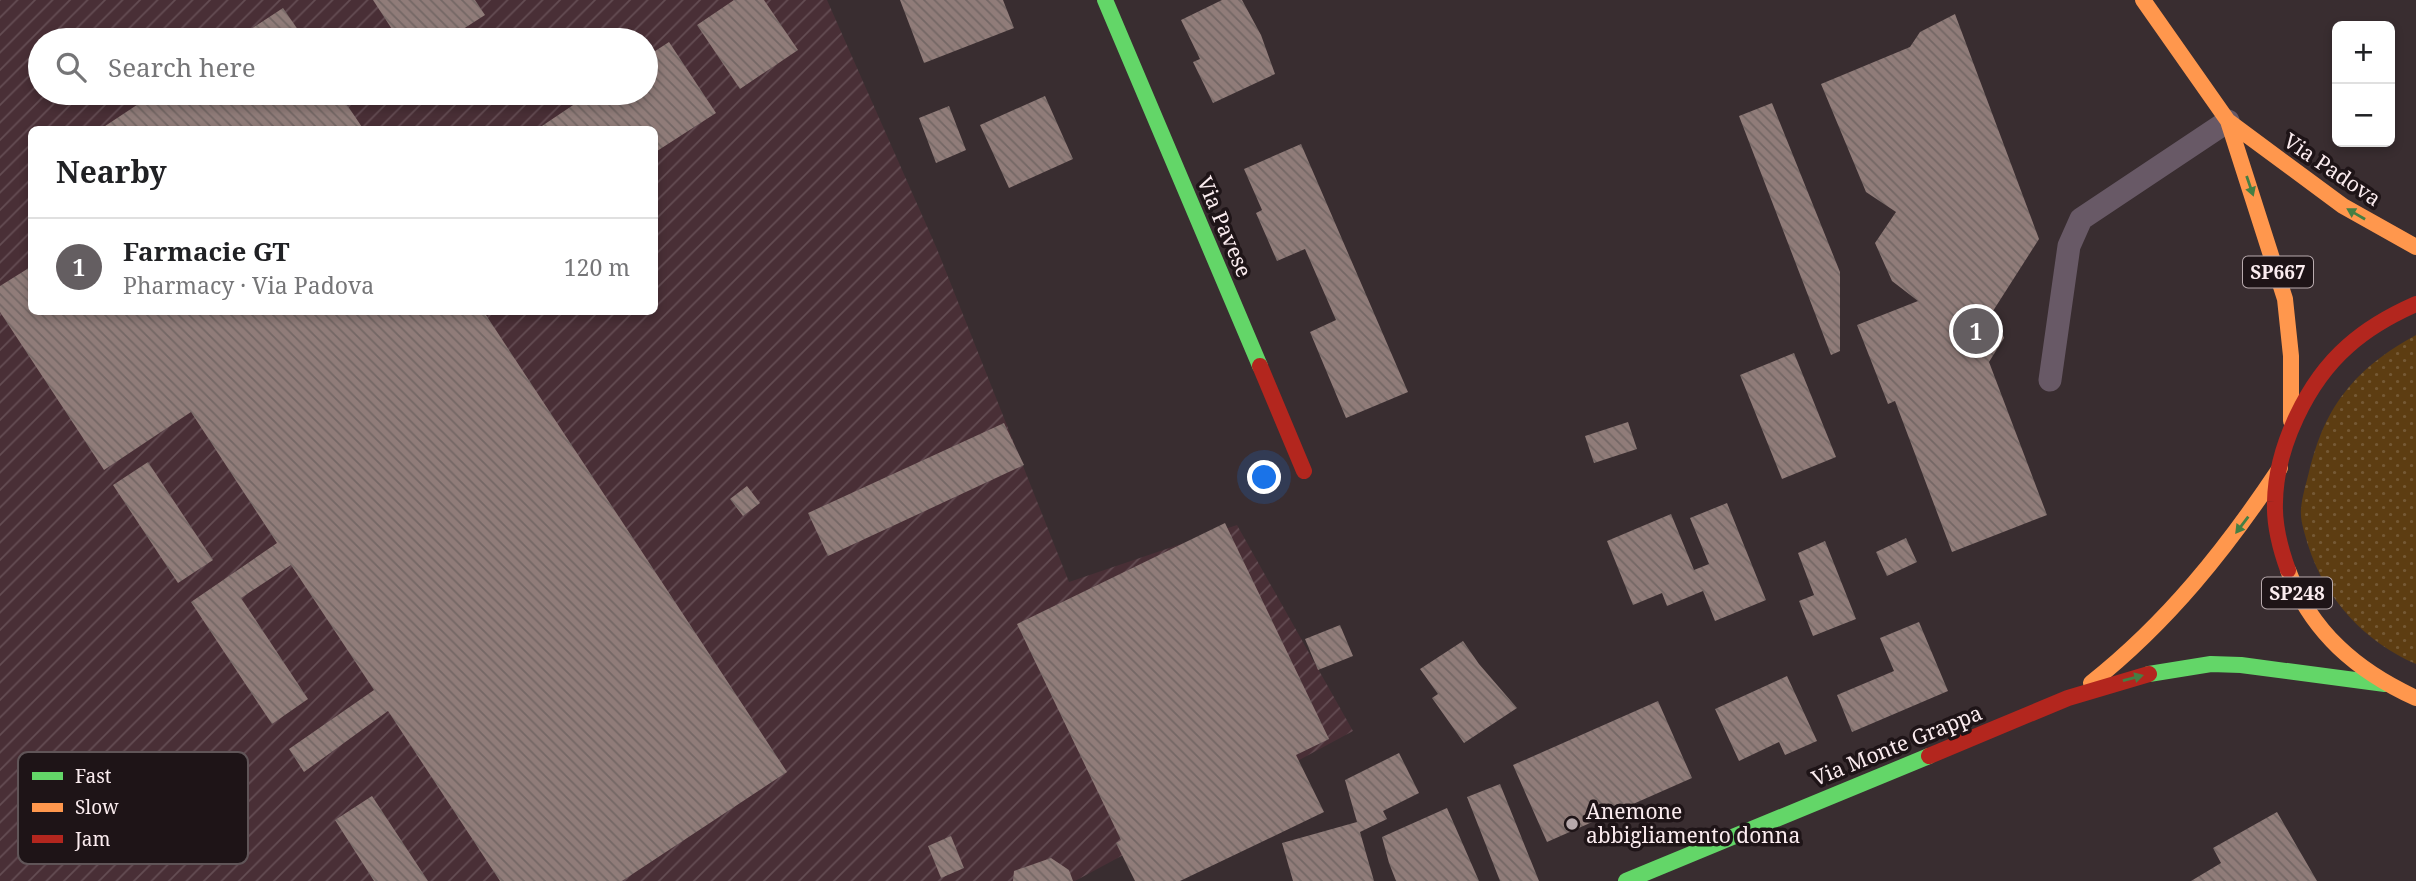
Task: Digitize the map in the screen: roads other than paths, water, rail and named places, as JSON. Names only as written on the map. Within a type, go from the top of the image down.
[{"type":"main road","name":"Via Pavese","points":[[1105,0],[1304,471]]},
{"type":"main road","name":"Via Padova","points":[[2143,0],[2228,121],[2285,299],[2291,356],[2291,430]]},
{"type":"main road","name":"Via Padova","points":[[2228,121],[2343,206],[2416,247]]},
{"type":"main road","name":"Via Monte Grappa","points":[[2416,304],[2397,311],[2372,327],[2332,362],[2308,392],[2291,430],[2280,468],[2274,511],[2282,548],[2300,599],[2331,642],[2385,684],[2416,698]]},
{"type":"main road","name":"Via Monte Grappa","points":[[2068,698],[2110,669],[2176,608],[2248,517],[2280,468]]},
{"type":"main road","name":"Via Monte Grappa","points":[[1626,881],[2068,698],[2148,674],[2211,664],[2262,667],[2385,684]]},
{"type":"lane","points":[[2050,380],[2069,246],[2081,219],[2228,121]]},
{"type":"place","name":"Farmacie GT","points":[[1976,331]]},
{"type":"place","name":"Anemone abbigliamento donna","points":[[1572,824]]}]
